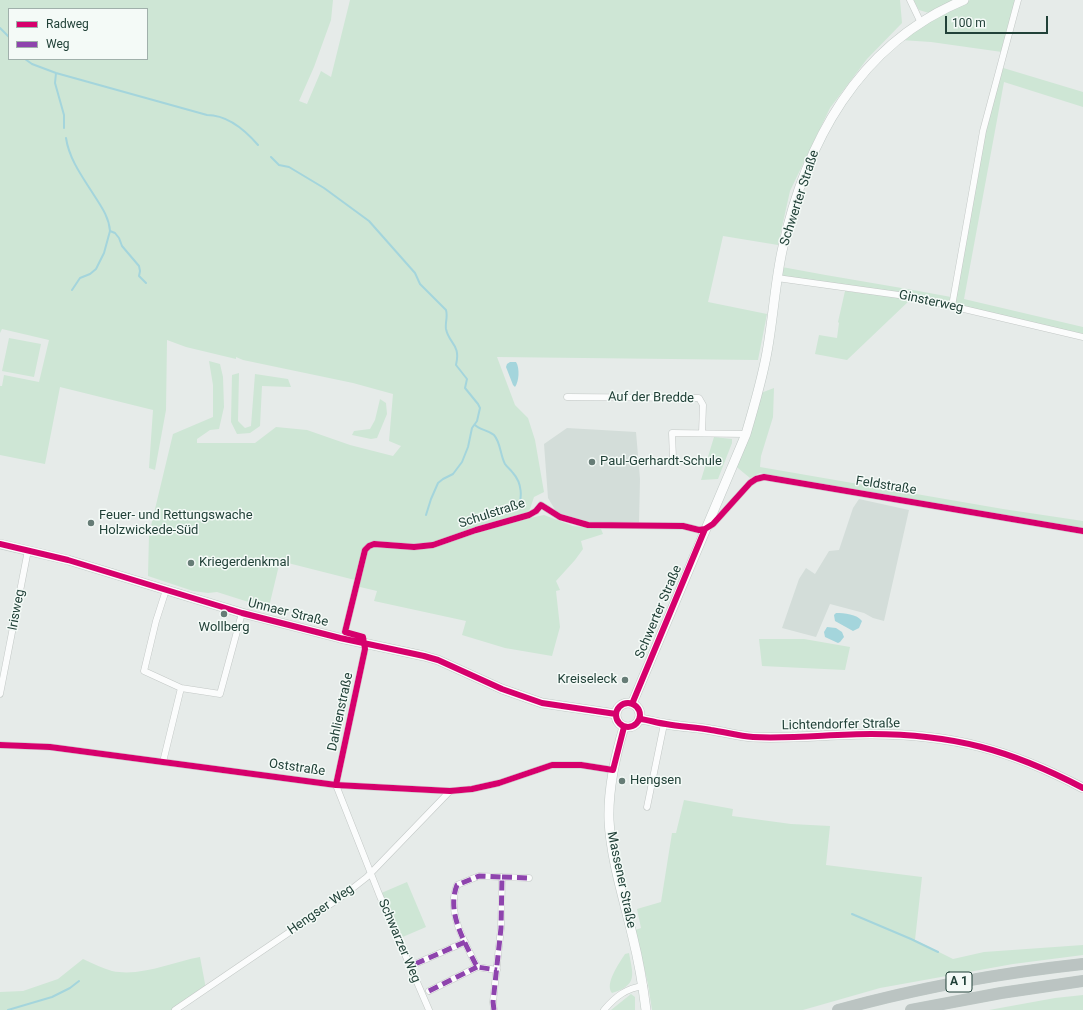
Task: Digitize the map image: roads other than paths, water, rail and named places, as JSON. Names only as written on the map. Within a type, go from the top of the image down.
[{"type":"highway","name":"A 1","points":[[838,1010],[946,984],[999,975],[1083,964]]},
{"type":"highway","name":"A 1","points":[[911,1010],[1000,993],[1083,982]]},
{"type":"main road","name":"Schwerter Straße","points":[[632,704],[746,434],[764,368],[782,251],[797,196],[818,142],[834,113],[851,88],[869,66],[898,40],[921,23],[964,0]]},
{"type":"main road","name":"Unnaer Straße","points":[[0,544],[68,560],[242,613],[438,660],[502,689],[542,703],[616,714]]},
{"type":"main road","points":[[627,703],[632,704],[639,711],[640,719],[635,725],[628,728],[624,727],[618,722],[616,714],[620,706],[627,703]]},
{"type":"main road","name":"Lichtendorfer Straße","points":[[640,719],[752,737],[877,734],[917,736],[949,740],[981,746],[1011,755],[1050,771],[1083,788]]},
{"type":"main road","name":"Massener Straße","points":[[624,727],[613,770],[609,812],[612,850],[644,986],[646,1010]]},
{"type":"street","points":[[910,0],[921,23]]},
{"type":"street","points":[[952,306],[983,131],[1018,0]]},
{"type":"street","name":"Ginsterweg","points":[[777,278],[914,297],[1083,336]]},
{"type":"street","name":"Auf der Bredde","points":[[567,397],[699,398],[703,406],[702,433]]},
{"type":"street","points":[[673,459],[672,433],[746,434]]},
{"type":"street","name":"Feldstraße","points":[[705,529],[713,524],[750,483],[764,476],[1083,531]]},
{"type":"street","name":"Schulstraße","points":[[345,632],[365,550],[374,544],[414,547],[433,545],[476,530],[529,515],[536,511],[541,505],[560,517],[588,525],[683,526],[699,530],[705,529]]},
{"type":"street","name":"Irisweg","points":[[0,694],[28,550]]},
{"type":"street","points":[[166,590],[156,621],[144,671],[181,688],[220,694],[242,613]]},
{"type":"street","name":"Dahlienstraße","points":[[336,784],[365,649],[364,643]]},
{"type":"street","points":[[163,762],[181,688]]},
{"type":"street","points":[[647,807],[664,724]]},
{"type":"street","name":"Oststraße","points":[[0,745],[50,747],[336,784],[450,791],[472,789],[499,783],[552,765],[581,765],[613,770]]},
{"type":"street","points":[[336,784],[371,872]]},
{"type":"street","name":"Hengser Weg","points":[[175,1010],[344,895],[371,872],[450,791]]},
{"type":"street","name":"Schwarzer Weg","points":[[371,872],[429,1010]]},
{"type":"street","points":[[477,967],[454,914],[454,893],[457,885],[479,876],[529,878]]},
{"type":"street","points":[[494,1010],[493,1002],[501,928],[502,877]]},
{"type":"street","points":[[415,964],[465,942]]},
{"type":"street","points":[[429,991],[477,967],[497,970]]},
{"type":"street","points":[[604,1010],[623,992],[644,986]]},
{"type":"water","points":[[510,362],[516,362],[518,368],[518,378],[515,387],[506,367]]},
{"type":"water","points":[[836,613],[854,615],[862,621],[859,628],[853,631],[835,621],[834,615]]},
{"type":"water","points":[[827,627],[836,628],[842,632],[844,637],[840,642],[838,643],[825,637],[824,632]]},
{"type":"waterway","points":[[0,28],[8,36]]},
{"type":"waterway","points":[[26,60],[32,64],[56,73],[222,118],[236,124],[258,145]]},
{"type":"waterway","points":[[56,73],[55,83],[64,115],[64,128]]},
{"type":"waterway","points":[[66,138],[70,152],[80,173],[104,211],[108,220],[110,231],[115,233],[122,246],[139,266],[139,276],[146,283]]},
{"type":"waterway","points":[[271,157],[279,165],[289,167],[324,188],[369,221],[415,273],[420,284],[446,310],[446,329],[447,334],[456,348],[456,365],[467,379],[465,388],[480,408],[477,421],[472,428],[468,447],[462,462],[453,474],[438,483],[426,515]]},
{"type":"waterway","points":[[72,290],[80,278],[90,274],[96,269],[104,253],[110,231]]},
{"type":"waterway","points":[[475,425],[494,435],[498,442],[505,464],[518,481],[521,496],[517,510]]},
{"type":"waterway","points":[[852,914],[938,952]]},
{"type":"waterway","points":[[8,1010],[52,997],[70,988],[79,981]]},
{"type":"place","name":"Paul-Gerhardt-Schule","points":[[592,462]]},
{"type":"place","name":"Feuer- und Rettungswache Holzwickede-Süd","points":[[91,523]]},
{"type":"place","name":"Kriegerdenkmal","points":[[191,563]]},
{"type":"place","name":"Wollberg","points":[[224,614]]},
{"type":"place","name":"Kreiseleck","points":[[625,680]]},
{"type":"place","name":"Hengsen","points":[[622,781]]}]
